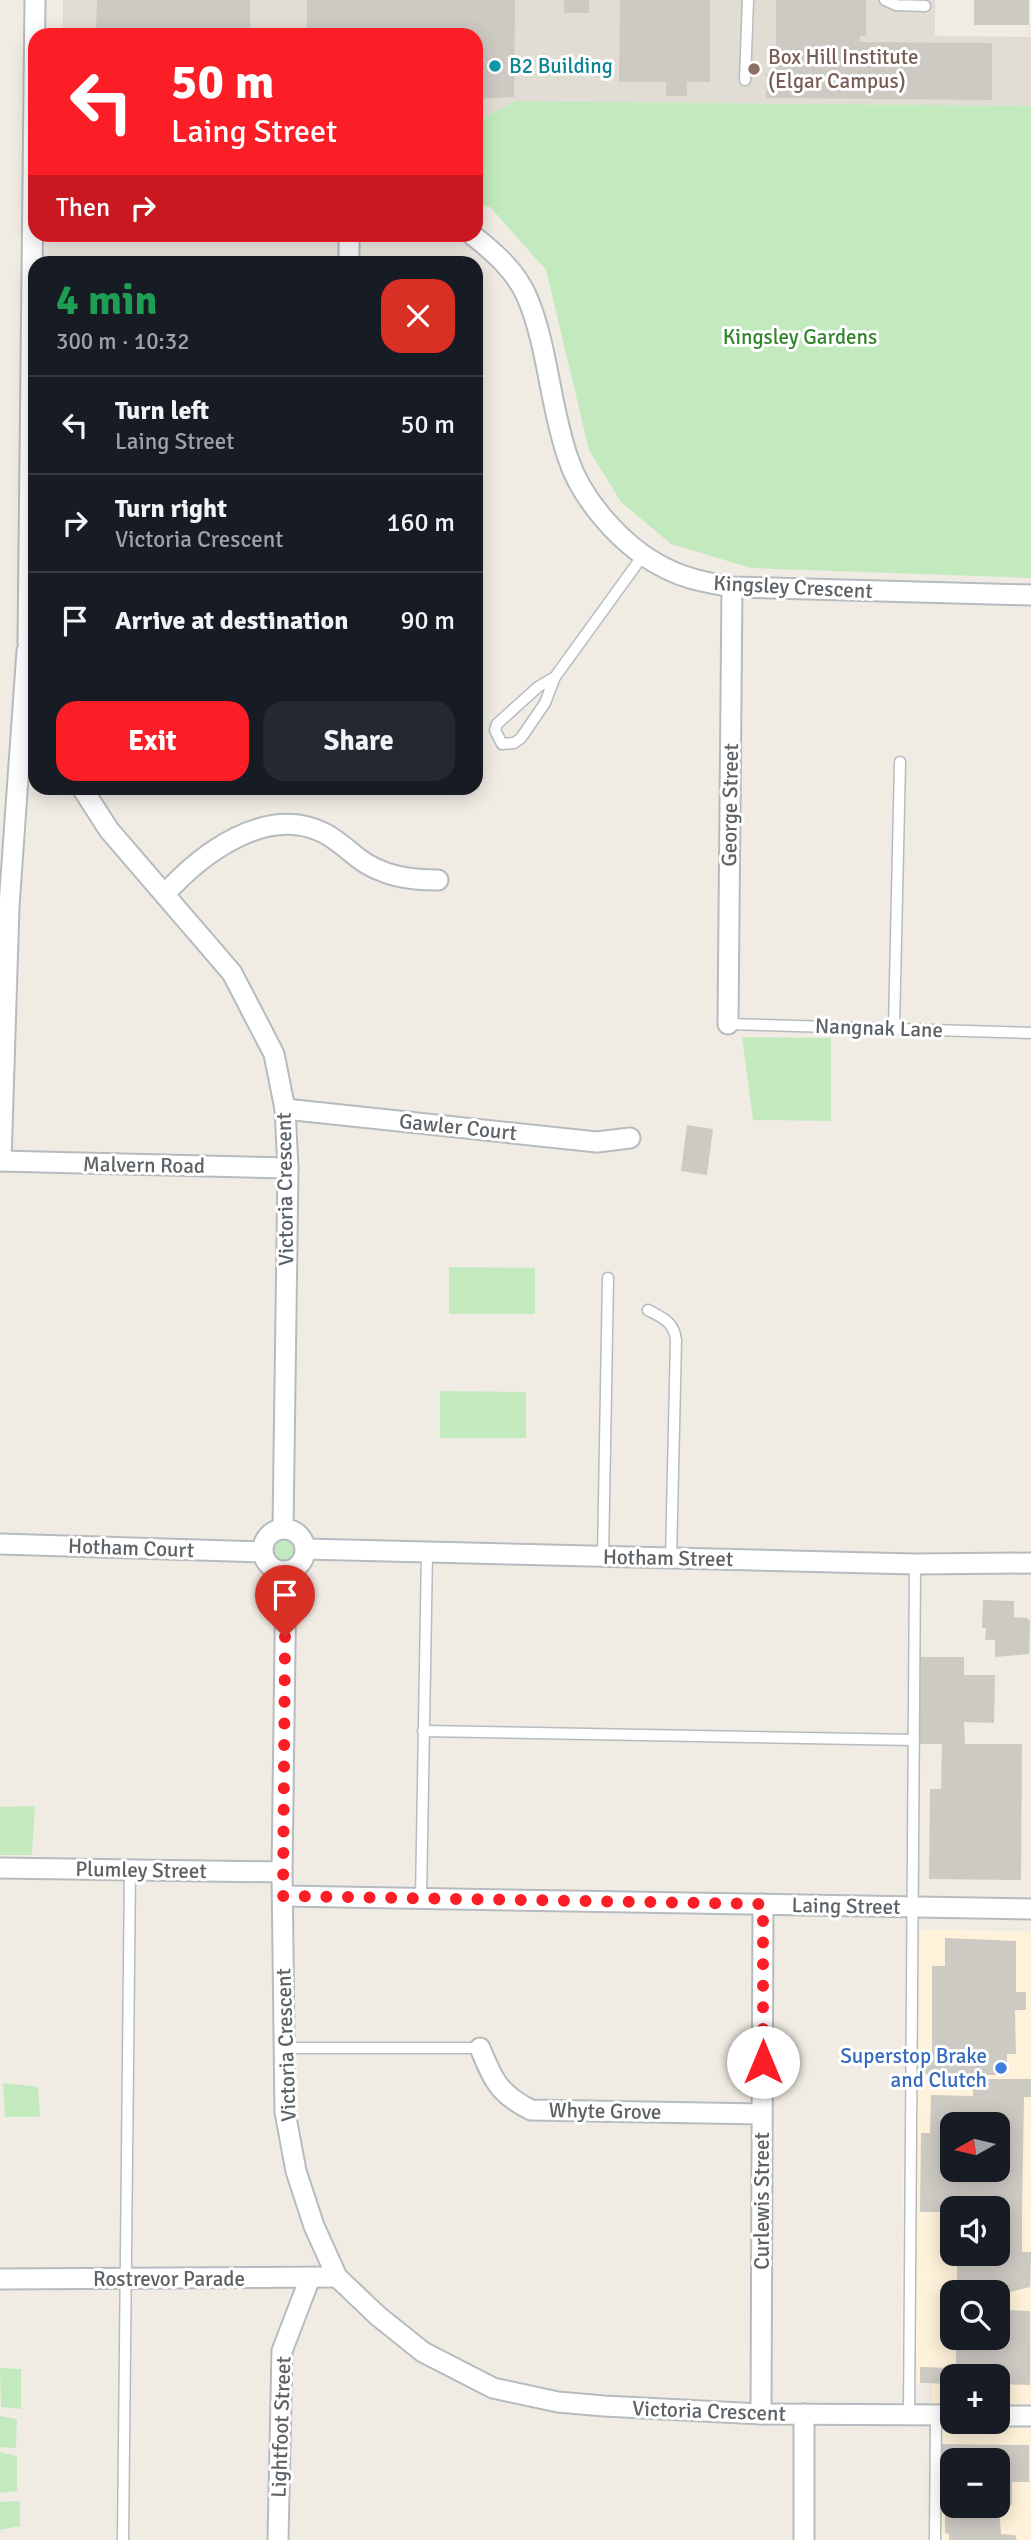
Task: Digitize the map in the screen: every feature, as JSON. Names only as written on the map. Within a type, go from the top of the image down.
[{"type":"street","points":[[35,0],[35,28]]},
{"type":"street","name":"Kingsley Crescent","points":[[481,242],[495,253],[527,298],[568,459],[584,491],[606,519],[644,554],[664,568],[699,581],[732,587],[1031,595]]},
{"type":"street","name":"George Street","points":[[727,1024],[732,587]]},
{"type":"street","points":[[1,1161],[9,906],[28,643]]},
{"type":"street","name":"Victoria Crescent","points":[[86,795],[109,830],[232,973],[274,1054],[285,1109],[288,1168],[283,1529]]},
{"type":"street","points":[[165,894],[198,860],[230,841],[274,826],[313,828],[383,872],[416,880],[438,880]]},
{"type":"street","name":"Gawler Court","points":[[285,1109],[597,1142],[630,1138]]},
{"type":"street","name":"Malvern Road","points":[[1,1161],[288,1168]]},
{"type":"street","points":[[283,1529],[298,1534],[305,1549],[300,1564],[286,1571],[270,1566],[263,1552],[268,1536],[283,1529]]},
{"type":"street","name":"Hotham Court","points":[[0,1544],[263,1552]]},
{"type":"street","name":"Hotham Street","points":[[305,1549],[915,1564],[1031,1563]]},
{"type":"street","name":"Victoria Crescent","points":[[286,1571],[282,1872],[282,2048],[285,2112],[296,2171],[314,2226],[337,2277],[378,2316],[423,2352],[493,2388],[570,2403],[761,2414],[940,2415]]},
{"type":"street","name":"Plumley Street","points":[[0,1868],[282,1872]]},
{"type":"street","name":"Laing Street","points":[[283,1896],[1031,1909]]},
{"type":"street","name":"Curlewis Street","points":[[761,2414],[763,1904]]},
{"type":"street","name":"Whyte Grove","points":[[480,2048],[493,2080],[509,2099],[531,2110],[762,2114]]},
{"type":"street","name":"Rostrevor Parade","points":[[0,2279],[337,2277]]},
{"type":"street","name":"Lightfoot Street","points":[[278,2540],[282,2351],[310,2278]]},
{"type":"street","points":[[804,2414],[804,2540]]},
{"type":"street","points":[[1010,2416],[1031,2416]]},
{"type":"lane","points":[[745,80],[748,0]]},
{"type":"lane","points":[[886,0],[896,5],[925,6]]},
{"type":"lane","points":[[555,677],[538,687],[497,724],[495,730],[502,744],[514,743],[521,738],[545,704],[555,677],[644,554]]},
{"type":"lane","points":[[894,1028],[901,762]]},
{"type":"lane","name":"Nangnak Lane","points":[[727,1024],[1031,1033]]},
{"type":"lane","points":[[603,1556],[608,1279]]},
{"type":"lane","points":[[648,1310],[669,1321],[676,1340],[671,1558]]},
{"type":"lane","points":[[421,1899],[426,1552]]},
{"type":"lane","points":[[909,2415],[915,1564]]},
{"type":"lane","points":[[424,1731],[914,1740]]},
{"type":"lane","points":[[123,2540],[130,1870]]},
{"type":"lane","points":[[282,2048],[480,2048]]},
{"type":"lane","points":[[935,2540],[943,2434]]},
{"type":"shaded area","name":"Box Hill Institute (Elgar Campus)","points":[[63,0],[935,0],[935,36],[1031,37],[1031,106],[515,101],[483,118],[483,28],[63,28]]},
{"type":"shaded area","points":[[906,1930],[1031,1931],[1031,2540],[930,2540],[932,2384],[901,2385]]},
{"type":"green space","name":"Kingsley Gardens","points":[[515,101],[1031,106],[1031,578],[751,568],[671,544],[621,502],[589,450],[546,270],[490,207],[483,206],[483,118]]},
{"type":"green space","points":[[742,1037],[831,1038],[831,1121],[753,1120]]},
{"type":"green space","points":[[449,1267],[535,1268],[535,1314],[449,1314]]},
{"type":"green space","points":[[440,1391],[526,1392],[526,1438],[440,1438]]},
{"type":"green space","points":[[283,1538],[292,1542],[296,1551],[292,1560],[283,1564],[274,1560],[270,1551],[274,1542]]},
{"type":"green space","points":[[35,1806],[32,1855],[0,1855],[0,1807]]},
{"type":"green space","points":[[3,2083],[38,2087],[40,2117],[5,2117]]},
{"type":"green space","points":[[0,2368],[21,2369],[21,2409],[1,2407]]},
{"type":"green space","points":[[0,2416],[17,2419],[16,2448],[0,2447]]},
{"type":"green space","points":[[0,2452],[17,2456],[17,2491],[0,2493]]},
{"type":"green space","points":[[20,2501],[20,2526],[0,2530],[0,2502]]},
{"type":"building","points":[[97,0],[250,0],[250,28],[96,28]]},
{"type":"building","name":"B2 Building","points":[[307,0],[515,0],[514,97],[483,99],[483,28],[307,28]]},
{"type":"building","points":[[564,0],[589,0],[589,13],[564,13]]},
{"type":"building","points":[[620,0],[710,0],[710,82],[687,82],[687,96],[666,96],[666,82],[619,82]]},
{"type":"building","points":[[776,0],[866,0],[866,36],[860,36],[859,42],[992,43],[992,100],[766,98],[766,74],[776,74]]},
{"type":"building","points":[[974,0],[1029,0],[1029,25],[974,25]]},
{"type":"building","points":[[687,1125],[713,1129],[707,1175],[681,1171]]},
{"type":"building","points":[[983,1600],[1014,1601],[1014,1617],[1027,1618],[1030,1621],[1029,1654],[995,1657],[995,1640],[985,1640],[986,1628],[982,1628]]},
{"type":"building","points":[[916,1657],[964,1657],[964,1675],[995,1675],[994,1723],[964,1722],[965,1744],[1022,1744],[1021,1880],[929,1879],[930,1789],[941,1789],[942,1744],[916,1744]]},
{"type":"building","points":[[945,1938],[1016,1941],[1016,1992],[1026,1992],[1026,2010],[1015,2010],[1016,2054],[1007,2054],[1007,2075],[984,2075],[984,2079],[1031,2079],[1031,2097],[1024,2097],[1022,2214],[1022,2252],[1031,2252],[1030,2287],[1010,2292],[1010,2280],[957,2280],[957,2266],[1010,2266],[1010,2196],[940,2196],[940,2212],[920,2212],[921,2133],[930,2133],[931,2095],[973,2096],[973,2075],[918,2074],[919,2055],[932,2054],[932,1966],[945,1966]]},
{"type":"building","points":[[1010,2310],[1030,2311],[1030,2385],[1010,2384],[1010,2364],[956,2364],[956,2350],[1010,2350]]},
{"type":"building","points":[[920,2367],[940,2368],[940,2384],[920,2383]]},
{"type":"building","points":[[940,2444],[1029,2445],[1029,2482],[1012,2482],[1010,2505],[1010,2448],[940,2448]]},
{"type":"building","points":[[945,2518],[1000,2518],[1001,2534],[1015,2535],[1017,2540],[949,2540],[949,2534],[945,2533]]},
{"type":"place","name":"B2 Building","points":[[495,66]]},
{"type":"place","name":"Box Hill Institute (Elgar Campus)","points":[[754,69]]},
{"type":"place","name":"Superstop Brake and Clutch","points":[[1001,2068]]},
{"type":"route","points":[[285,1637],[283,1896],[763,1904],[763,2062]]}]
